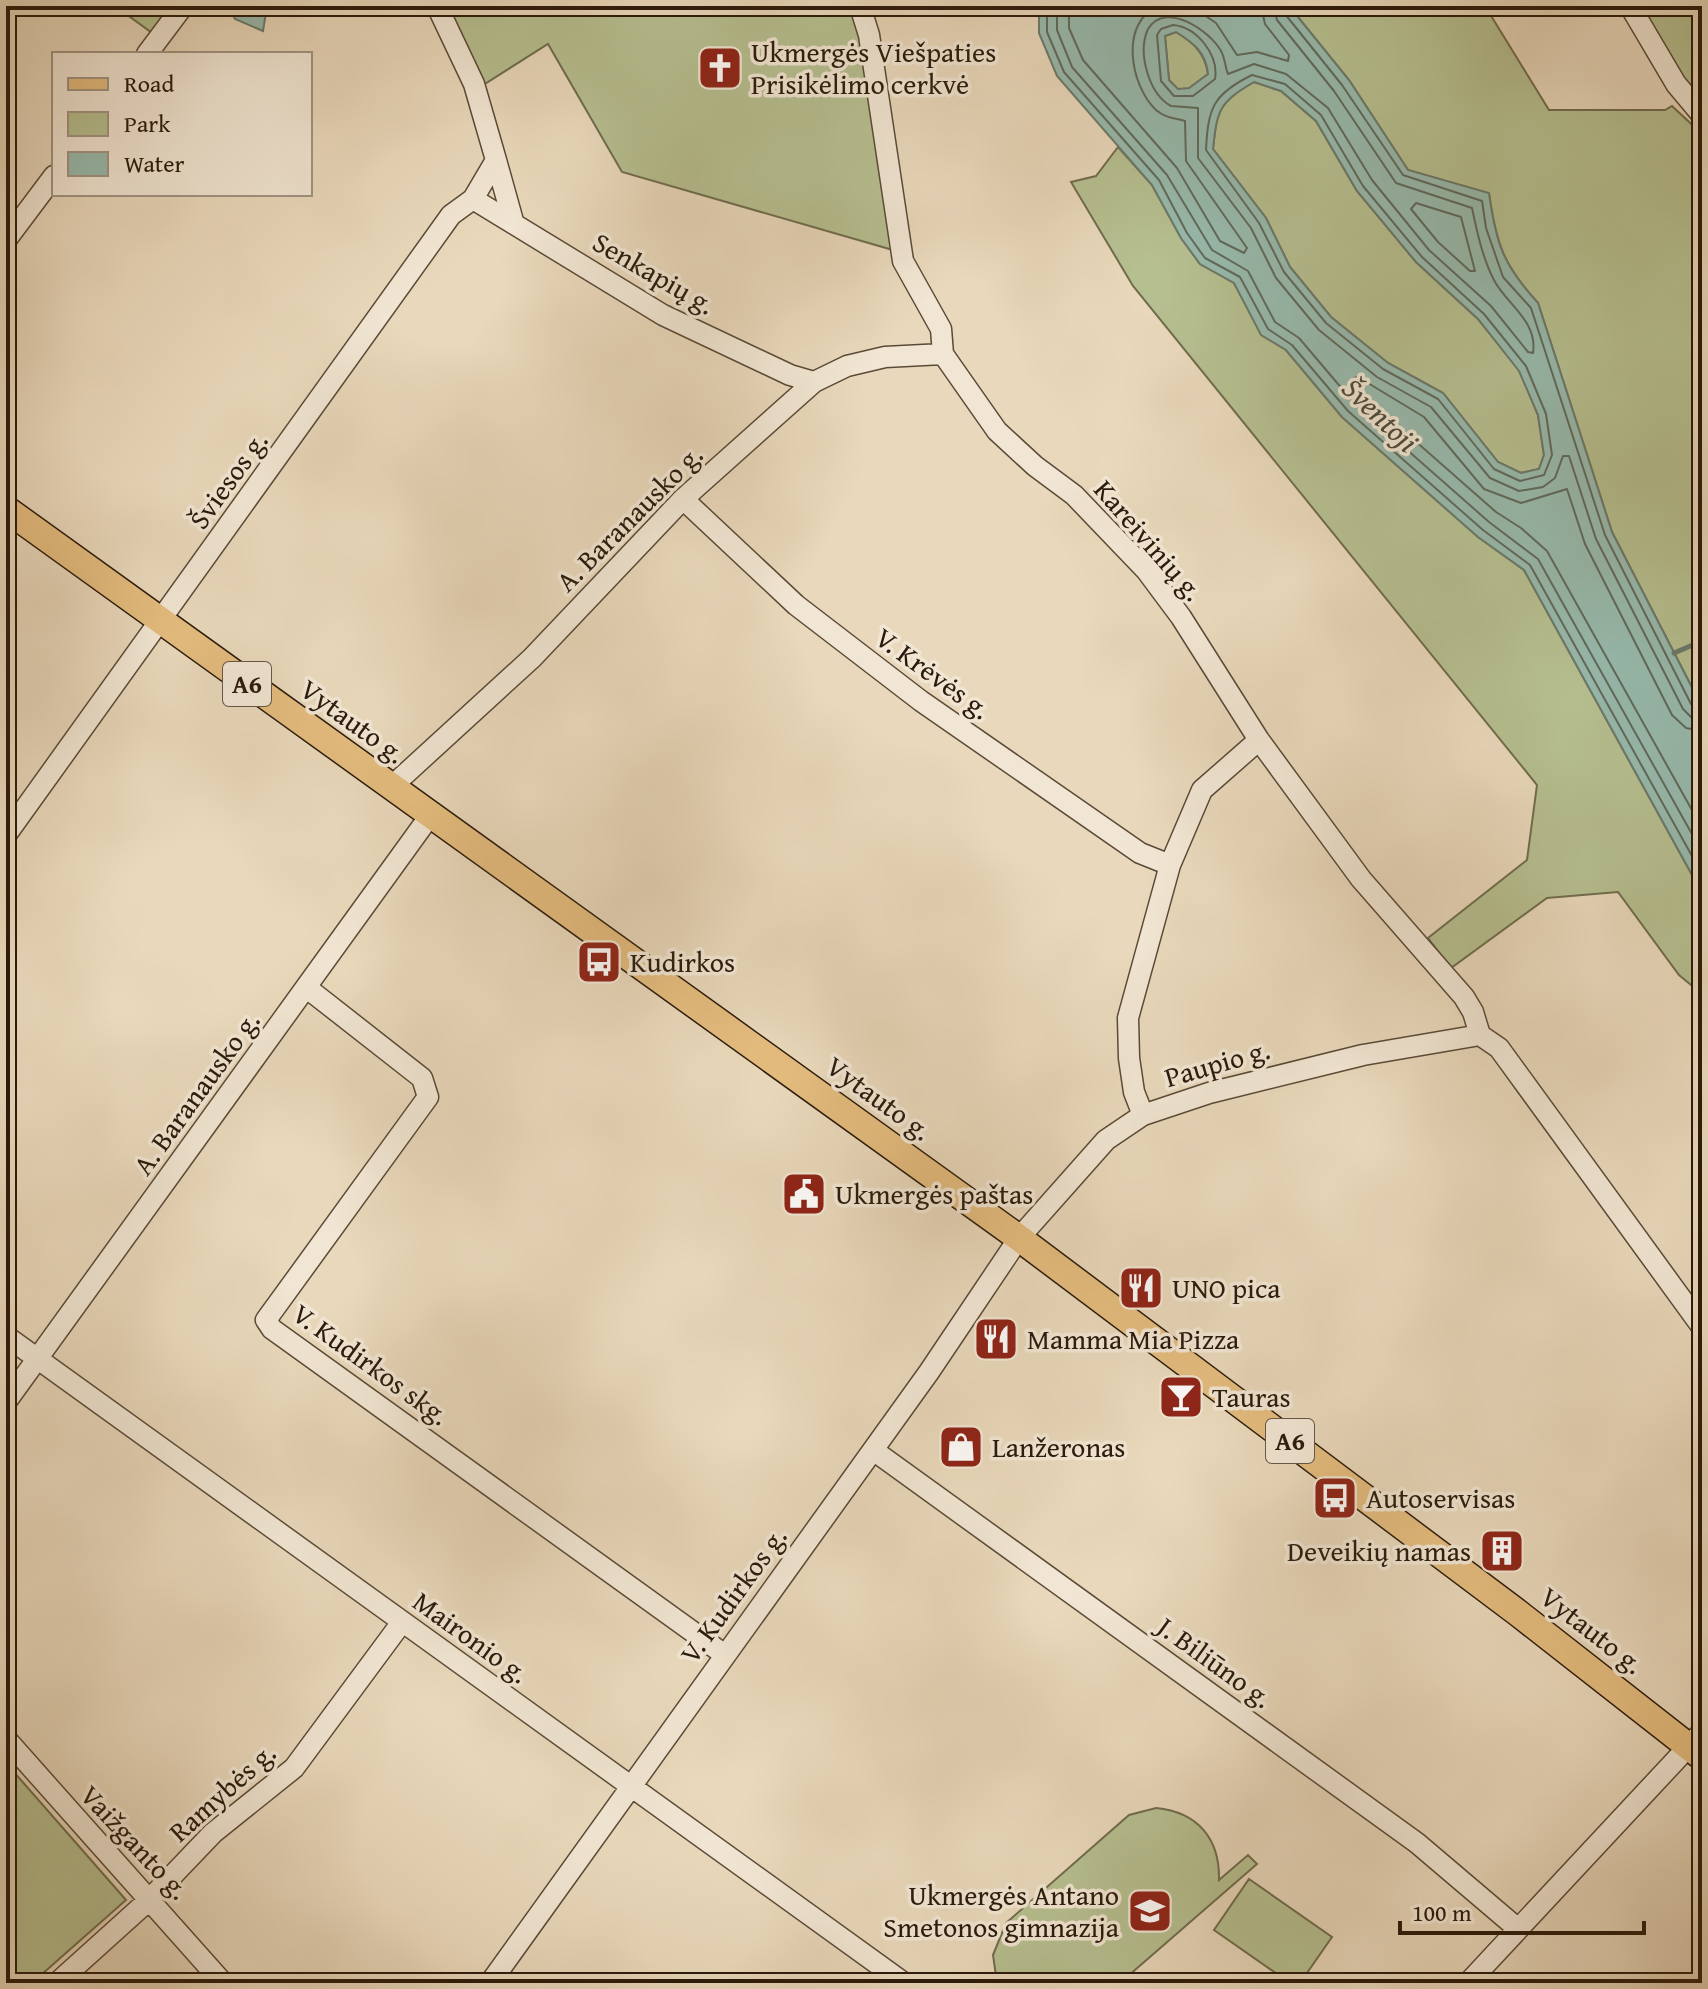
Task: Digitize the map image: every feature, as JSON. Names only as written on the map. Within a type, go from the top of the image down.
[{"type":"main road","name":"Vytauto g.","points":[[6,509],[429,817],[1019,1238],[1698,1745]]},
{"type":"street","points":[[148,52],[183,6]]},
{"type":"street","points":[[437,6],[474,84],[513,221]]},
{"type":"street","name":"Kareivinių g.","points":[[860,6],[872,51],[903,261],[941,329],[943,354],[997,431],[1035,466],[1074,495],[1146,570],[1181,617],[1259,740]]},
{"type":"street","points":[[1630,6],[1676,84],[1702,115]]},
{"type":"street","name":"Šviesos g.","points":[[6,835],[451,215],[473,199],[496,160]]},
{"type":"street","points":[[6,240],[52,179]]},
{"type":"street","name":"Senkapių g.","points":[[473,199],[663,315],[790,375],[814,382]]},
{"type":"street","name":"A. Baranausko g.","points":[[390,788],[532,658],[683,499],[814,382],[847,366],[885,357],[943,354]]},
{"type":"street","name":"V. Krėvės g.","points":[[683,499],[796,605],[921,701],[1140,853],[1170,865]]},
{"type":"street","points":[[1143,1115],[1130,1070],[1128,1018],[1170,865],[1202,790],[1259,740],[1361,879],[1464,997],[1473,1012],[1480,1035],[1499,1048],[1702,1327]]},
{"type":"street","name":"A. Baranausko g.","points":[[6,1402],[429,817]]},
{"type":"street","name":"V. Kudirkos skg.","points":[[307,988],[422,1078],[428,1097],[425,1106],[269,1311],[266,1320],[272,1329],[725,1655]]},
{"type":"street","name":"Paupio g.","points":[[1019,1238],[1106,1140],[1143,1115],[1174,1103],[1295,1070],[1480,1035]]},
{"type":"street","name":"V. Kudirkos g.","points":[[490,1983],[873,1450],[1019,1238]]},
{"type":"street","name":"Maironio g.","points":[[6,1336],[904,1983]]},
{"type":"street","name":"J. Biliūno g.","points":[[873,1450],[1417,1843],[1517,1928]]},
{"type":"street","name":"Ramybės g.","points":[[57,1983],[149,1900],[213,1833],[294,1768],[402,1622]]},
{"type":"street","name":"Vaižganto g.","points":[[6,1739],[223,1983]]},
{"type":"street","points":[[1468,1983],[1517,1928],[1698,1745]]},
{"type":"green space","points":[[115,6],[194,6],[166,43]]},
{"type":"green space","points":[[442,6],[854,6],[864,38],[893,250],[622,172],[548,44],[480,87]]},
{"type":"green space","points":[[1289,6],[1485,6],[1549,110],[1665,110],[1672,106],[1702,134],[1702,707],[1612,532],[1538,303],[1503,253],[1489,194],[1408,170],[1349,80]]},
{"type":"green space","points":[[1638,6],[1702,6],[1702,101],[1669,59]]},
{"type":"green space","points":[[1176,32],[1198,49],[1207,67],[1208,74],[1189,89],[1178,90],[1169,80],[1165,36]]},
{"type":"green space","points":[[1254,82],[1281,91],[1316,121],[1357,191],[1416,262],[1478,319],[1520,371],[1538,415],[1544,455],[1539,469],[1521,473],[1498,462],[1443,393],[1388,363],[1331,317],[1290,267],[1266,218],[1213,149],[1222,108],[1233,95]]},
{"type":"green space","points":[[1118,147],[1152,185],[1181,238],[1200,264],[1234,283],[1262,335],[1286,350],[1342,417],[1478,537],[1524,570],[1702,893],[1702,994],[1679,975],[1618,892],[1547,898],[1451,968],[1428,938],[1527,860],[1537,785],[1133,286],[1071,182],[1096,176]]},
{"type":"green space","points":[[6,1763],[126,1900],[32,1983],[6,1983]]},
{"type":"green space","points":[[1156,1808],[1184,1815],[1204,1830],[1215,1852],[1219,1880],[1248,1855],[1257,1864],[1120,1983],[997,1983],[993,1955],[1006,1923],[1129,1815]]},
{"type":"green space","points":[[1249,1879],[1332,1937],[1300,1983],[1290,1983],[1214,1930]]},
{"type":"water","points":[[228,6],[267,6],[263,31],[235,19]]},
{"type":"water","name":"Šventoji","points":[[1039,6],[1289,6],[1349,80],[1408,170],[1489,193],[1503,253],[1538,303],[1612,532],[1702,707],[1702,893],[1524,570],[1478,537],[1342,417],[1286,350],[1261,335],[1234,283],[1200,264],[1181,238],[1152,185],[1057,76],[1039,33]],"holes":[[[1176,32],[1198,49],[1207,67],[1208,74],[1189,88],[1178,89],[1169,80],[1165,36]],[[1254,82],[1281,91],[1316,121],[1357,191],[1416,262],[1478,319],[1519,371],[1538,415],[1544,455],[1539,469],[1521,473],[1498,462],[1443,393],[1388,363],[1331,317],[1290,267],[1266,218],[1213,149],[1222,108],[1233,95]]]},
{"type":"waterway","points":[[1674,653],[1702,641]]},
{"type":"place","name":"Ukmergės Viešpaties Prisikėlimo cerkvė","points":[[720,68]]},
{"type":"place","name":"Kudirkos","points":[[599,962]]},
{"type":"place","name":"Ukmergės paštas","points":[[804,1194]]},
{"type":"place","name":"UNO pica","points":[[1141,1288]]},
{"type":"place","name":"Mamma Mia Pizza","points":[[996,1339]]},
{"type":"place","name":"Tauras","points":[[1181,1397]]},
{"type":"place","name":"Lanžeronas","points":[[961,1447]]},
{"type":"place","name":"Autoservisas","points":[[1335,1498]]},
{"type":"place","name":"Deveikių namas","points":[[1502,1551]]},
{"type":"place","name":"Ukmergės Antano Smetonos gimnazija","points":[[1150,1911]]}]
